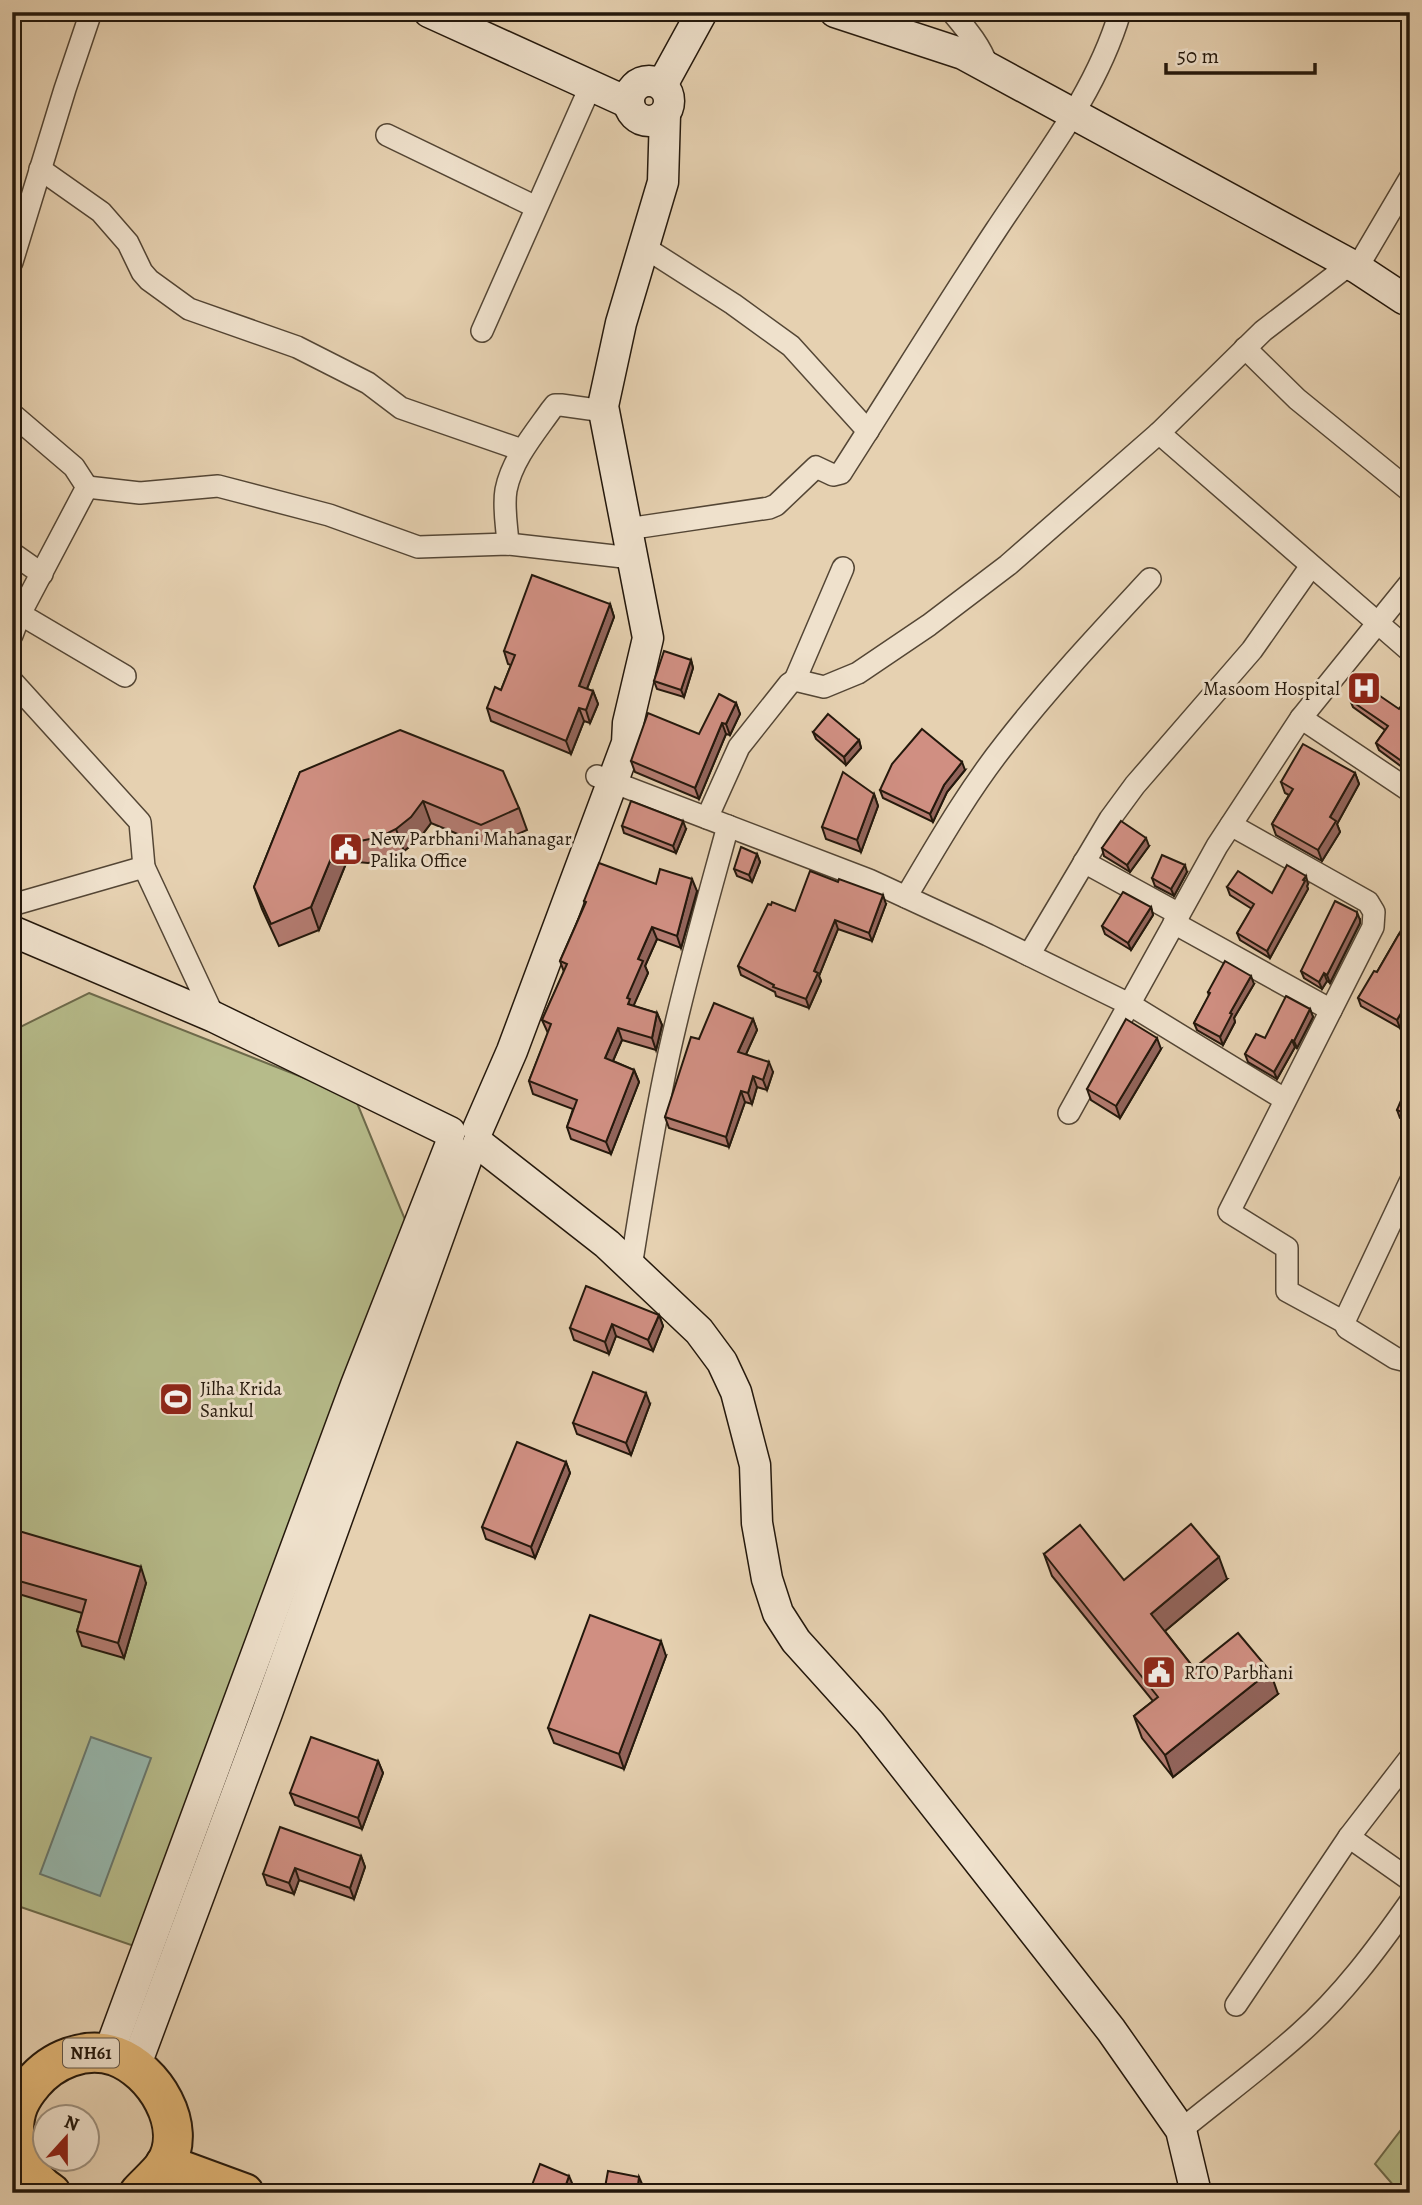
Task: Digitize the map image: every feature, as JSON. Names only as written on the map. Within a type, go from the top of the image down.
[{"type":"highway","name":"NH61","points":[[49,2192],[32,2176],[14,2143],[13,2114],[42,2071],[63,2059],[93,2052],[122,2061],[151,2081],[169,2113],[173,2138],[165,2164]]},
{"type":"highway","points":[[139,2193],[165,2164],[244,2193]]},
{"type":"street","points":[[429,12],[629,103],[631,110],[643,120],[659,119],[664,100],[702,12]]},
{"type":"street","points":[[835,12],[964,54],[1408,298]]},
{"type":"street","points":[[952,12],[975,39],[988,67]]},
{"type":"street","points":[[626,529],[776,505],[812,469],[821,467],[833,475],[841,473],[996,230],[1074,115],[1110,39],[1119,12]]},
{"type":"street","points":[[12,262],[90,13]]},
{"type":"street","points":[[482,331],[591,85]]},
{"type":"street","points":[[122,2061],[465,1138],[605,779],[612,740],[628,723],[648,638],[603,406],[621,323],[663,182],[664,100]]},
{"type":"street","points":[[387,135],[536,207]]},
{"type":"street","points":[[40,170],[101,212],[128,243],[142,272],[179,303],[297,347],[368,383],[401,408],[522,450]]},
{"type":"street","points":[[795,680],[824,687],[858,673],[929,625],[1007,565],[1160,433],[1262,331],[1353,267],[1410,178]]},
{"type":"street","points":[[644,247],[733,304],[791,346],[868,431]]},
{"type":"street","points":[[1245,348],[1297,399],[1410,491]]},
{"type":"street","points":[[508,544],[506,491],[522,450],[555,405],[604,411]]},
{"type":"street","points":[[12,414],[74,467],[86,487]]},
{"type":"street","points":[[1160,433],[1410,651]]},
{"type":"street","points":[[86,487],[140,493],[218,486],[329,516],[418,547],[508,544],[632,558]]},
{"type":"street","points":[[12,635],[20,614],[86,487]]},
{"type":"street","points":[[12,554],[42,574]]},
{"type":"street","points":[[1029,955],[1110,819],[1135,785],[1252,650],[1311,566]]},
{"type":"street","points":[[631,1267],[668,1058],[717,822],[738,747],[795,680],[843,568]]},
{"type":"street","points":[[906,897],[957,812],[1003,746],[1060,674],[1150,579]]},
{"type":"street","points":[[1069,1113],[1231,825],[1301,718],[1410,583]]},
{"type":"street","points":[[20,614],[125,676]]},
{"type":"street","points":[[12,681],[140,822],[144,867],[214,1017]]},
{"type":"street","points":[[1301,718],[1410,792]]},
{"type":"street","points":[[605,779],[869,880],[906,897],[1129,1004],[1284,1099]]},
{"type":"street","points":[[1231,825],[1368,902],[1374,912],[1373,927],[1229,1212],[1287,1248],[1287,1291],[1344,1322],[1347,1328],[1395,1358],[1403,1360],[1410,1355]]},
{"type":"street","points":[[1084,862],[1331,1010]]},
{"type":"street","points":[[12,905],[144,867]]},
{"type":"street","points":[[12,931],[214,1017],[465,1138],[607,1244],[699,1331],[722,1362],[736,1392],[755,1465],[757,1522],[767,1579],[778,1613],[796,1641],[870,1723],[1111,2029],[1181,2130],[1196,2193]]},
{"type":"street","points":[[1344,1322],[1410,1181]]},
{"type":"street","points":[[1236,2005],[1349,1837],[1410,1758]]},
{"type":"street","points":[[1349,1837],[1410,1880]]},
{"type":"street","points":[[1181,2130],[1299,2034],[1335,1998],[1379,1947],[1410,1902]]},
{"type":"green space","name":"Jilha Krida Sankul","points":[[89,993],[355,1098],[406,1222],[134,1946],[12,1904],[12,1031]]},
{"type":"green space","points":[[1410,2118],[1410,2193],[1400,2193],[1375,2164]]},
{"type":"water","points":[[91,1737],[151,1758],[100,1896],[40,1874]]},
{"type":"building","points":[[532,575],[610,604],[579,686],[593,691],[586,710],[579,708],[566,741],[487,708],[495,687],[501,690],[515,655],[504,651]]},
{"type":"building","points":[[664,651],[691,660],[681,690],[654,681]]},
{"type":"building","points":[[1361,683],[1399,709],[1410,694],[1410,767],[1376,743],[1388,726],[1350,700]]},
{"type":"building","points":[[719,694],[736,703],[726,724],[722,723],[695,788],[631,761],[648,713],[699,734]]},
{"type":"building","points":[[828,714],[859,740],[844,757],[813,732]]},
{"type":"building","points":[[922,729],[962,762],[944,785],[930,814],[880,790],[892,764]]},
{"type":"building","name":"New Parbhani Mahanagar Palika Office","points":[[400,730],[503,771],[519,808],[481,825],[423,801],[411,817],[380,837],[360,841],[339,839],[311,907],[271,924],[254,887],[300,772]]},
{"type":"building","points":[[1303,744],[1355,773],[1330,817],[1336,821],[1318,850],[1272,824],[1293,789],[1281,782]]},
{"type":"building","points":[[843,772],[874,794],[857,840],[822,827]]},
{"type":"building","points":[[631,801],[683,821],[673,846],[622,826]]},
{"type":"building","points":[[1121,821],[1146,838],[1127,865],[1102,848]]},
{"type":"building","points":[[741,847],[757,854],[749,875],[734,869]]},
{"type":"building","points":[[1162,855],[1185,865],[1171,889],[1152,878]]},
{"type":"building","points":[[599,863],[656,884],[660,869],[692,879],[677,936],[652,927],[638,959],[643,961],[627,998],[630,999],[628,1004],[657,1013],[652,1038],[618,1028],[605,1058],[634,1070],[606,1142],[567,1127],[577,1100],[529,1081],[551,1024],[542,1020],[567,964],[560,961],[586,902],[584,901]]},
{"type":"building","points":[[1287,865],[1306,876],[1303,880],[1305,881],[1267,951],[1237,933],[1254,904],[1227,887],[1238,871],[1272,893]]},
{"type":"building","points":[[810,871],[883,895],[869,933],[835,920],[814,971],[818,973],[806,999],[773,987],[774,985],[738,966],[768,904],[771,905],[772,902],[795,911]]},
{"type":"building","points":[[1123,892],[1151,907],[1128,943],[1102,926]]},
{"type":"building","points":[[1335,901],[1357,912],[1357,916],[1327,975],[1324,973],[1319,982],[1301,971]]},
{"type":"building","points":[[1410,928],[1410,998],[1397,1020],[1358,998],[1399,934],[1405,937]]},
{"type":"building","points":[[1225,961],[1251,976],[1220,1037],[1194,1023]]},
{"type":"building","points":[[1286,996],[1310,1009],[1274,1072],[1245,1054],[1256,1034],[1265,1038]]},
{"type":"building","points":[[714,1003],[753,1019],[738,1052],[769,1062],[763,1080],[753,1076],[748,1093],[741,1091],[726,1137],[665,1117],[691,1037],[699,1039]]},
{"type":"building","points":[[1126,1019],[1157,1038],[1116,1106],[1087,1089]]},
{"type":"building","points":[[1405,1091],[1410,1093],[1410,1116],[1397,1110]]},
{"type":"building","points":[[586,1286],[659,1315],[648,1340],[612,1324],[605,1342],[570,1328]]},
{"type":"building","points":[[593,1372],[646,1393],[626,1443],[573,1423]]},
{"type":"building","points":[[517,1442],[566,1462],[531,1547],[482,1527]]},
{"type":"building","points":[[1191,1524],[1219,1557],[1151,1614],[1194,1668],[1238,1633],[1270,1671],[1165,1755],[1134,1716],[1158,1697],[1044,1554],[1080,1525],[1124,1580]]},
{"type":"building","points":[[12,1529],[141,1567],[118,1643],[77,1631],[86,1600],[12,1579]]},
{"type":"building","points":[[590,1615],[661,1641],[619,1754],[548,1728]]},
{"type":"building","points":[[311,1737],[378,1761],[358,1818],[290,1793]]},
{"type":"building","points":[[280,1827],[361,1856],[350,1888],[295,1868],[289,1883],[263,1874]]},
{"type":"building","points":[[540,2164],[569,2176],[563,2193],[529,2193]]},
{"type":"building","points":[[608,2171],[639,2177],[637,2193],[604,2193]]},
{"type":"place","name":"Masoom Hospital","points":[[1364,688]]},
{"type":"place","name":"New Parbhani Mahanagar Palika Office","points":[[346,849]]},
{"type":"place","name":"Jilha Krida Sankul","points":[[176,1399]]},
{"type":"place","name":"RTO Parbhani","points":[[1159,1672]]}]
